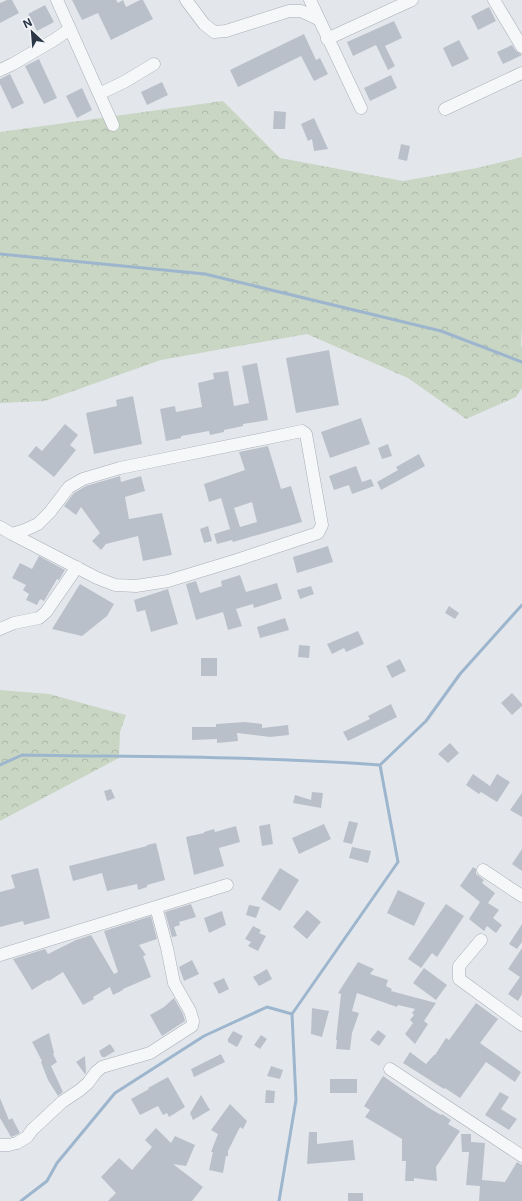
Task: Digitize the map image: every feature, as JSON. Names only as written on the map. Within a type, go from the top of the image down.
[{"type":"street","points":[[57,0],[113,125]]},
{"type":"street","points":[[186,0],[204,24],[214,32],[226,31],[289,11],[301,11],[318,19]]},
{"type":"street","points":[[310,0],[361,108]]},
{"type":"street","points":[[327,38],[412,0]]},
{"type":"street","points":[[494,0],[522,47]]},
{"type":"street","points":[[0,70],[54,40],[70,29]]},
{"type":"street","points":[[99,94],[124,82],[154,64]]},
{"type":"street","points":[[445,109],[522,73]]},
{"type":"street","points":[[0,527],[12,534],[77,567],[115,585],[143,585],[168,581],[318,533],[322,525],[306,434],[302,431],[294,432],[120,468],[83,479],[69,487],[50,512],[38,524],[12,534]]},
{"type":"street","points":[[0,629],[14,623],[39,618],[46,612],[77,567]]},
{"type":"street","points":[[483,870],[522,896]]},
{"type":"street","points":[[0,955],[227,885]]},
{"type":"street","points":[[0,1145],[17,1143],[27,1137],[32,1130],[62,1102],[88,1083],[96,1072],[102,1067],[150,1052],[192,1026],[194,1021],[190,1011],[174,983],[167,948],[156,907]]},
{"type":"street","points":[[481,940],[459,966],[459,979],[522,1025]]},
{"type":"street","points":[[390,1069],[522,1156]]},
{"type":"green space","points":[[223,101],[280,158],[403,181],[477,168],[522,157],[522,388],[516,397],[466,419],[408,378],[307,334],[161,360],[45,401],[0,403],[0,132]]},
{"type":"green space","points":[[0,690],[49,694],[126,715],[120,732],[119,758],[0,821]]},
{"type":"building","points":[[7,0],[12,0],[19,13],[0,23],[0,3]]},
{"type":"building","points":[[72,0],[116,0],[118,3],[123,0],[126,7],[143,0],[153,19],[111,40],[98,13],[82,20]]},
{"type":"building","points":[[45,5],[54,22],[37,31],[28,14]]},
{"type":"building","points":[[489,7],[496,21],[478,30],[471,16]]},
{"type":"building","points":[[394,21],[402,38],[385,46],[395,66],[388,70],[376,45],[353,56],[347,42]]},
{"type":"building","points":[[304,34],[316,60],[320,58],[328,74],[314,81],[301,56],[238,87],[230,70]]},
{"type":"building","points":[[459,40],[469,59],[452,67],[443,48]]},
{"type":"building","points":[[512,45],[516,51],[522,55],[503,64],[497,52]]},
{"type":"building","points":[[39,59],[57,98],[44,104],[25,66]]},
{"type":"building","points":[[10,74],[24,103],[12,109],[0,84],[0,79]]},
{"type":"building","points":[[391,75],[397,88],[370,101],[364,88]]},
{"type":"building","points":[[162,82],[168,95],[147,105],[141,92]]},
{"type":"building","points":[[82,88],[92,110],[77,118],[66,96]]},
{"type":"building","points":[[274,111],[286,112],[285,129],[273,129]]},
{"type":"building","points":[[314,118],[328,149],[314,151],[312,139],[308,141],[301,124]]},
{"type":"building","points":[[401,144],[410,146],[407,161],[398,159]]},
{"type":"building","points":[[329,350],[339,405],[296,413],[286,358]]},
{"type":"building","points":[[257,363],[268,420],[243,424],[243,426],[210,435],[209,431],[181,436],[181,438],[166,441],[160,409],[175,406],[176,412],[202,407],[198,383],[214,379],[213,373],[228,371],[234,406],[249,403],[242,366]]},
{"type":"building","points":[[133,396],[142,444],[94,454],[86,413],[117,406],[116,400]]},
{"type":"building","points":[[361,418],[370,444],[330,458],[321,432]]},
{"type":"building","points":[[65,424],[78,435],[70,445],[76,450],[54,477],[28,456],[36,446],[42,451]]},
{"type":"building","points":[[388,444],[392,456],[382,459],[378,448]]},
{"type":"building","points":[[268,446],[281,489],[291,486],[302,522],[233,542],[232,540],[217,544],[214,534],[230,529],[221,498],[209,502],[204,484],[245,470],[239,452]],"holes":[[[252,502],[257,522],[240,527],[234,508]]]},
{"type":"building","points":[[419,454],[425,466],[381,490],[377,482],[398,470],[396,467]]},
{"type":"building","points":[[356,466],[362,482],[371,479],[374,486],[352,494],[349,485],[334,490],[329,476]]},
{"type":"building","points":[[120,476],[121,482],[141,476],[145,491],[125,497],[129,519],[162,513],[172,555],[143,561],[138,536],[106,544],[101,550],[92,541],[100,533],[81,507],[76,515],[64,506],[74,493],[86,486]]},
{"type":"building","points":[[208,526],[212,541],[204,543],[200,529]]},
{"type":"building","points":[[328,546],[333,562],[297,573],[293,557]]},
{"type":"building","points":[[39,556],[65,570],[59,580],[57,579],[44,601],[40,599],[37,605],[26,600],[29,594],[23,590],[26,585],[12,578],[20,563],[32,569]]},
{"type":"building","points":[[240,575],[246,592],[277,583],[282,599],[254,608],[253,604],[236,609],[242,626],[228,630],[223,612],[196,620],[186,584],[196,581],[200,593],[222,586],[221,581]]},
{"type":"building","points":[[80,584],[114,604],[107,616],[82,636],[52,629]]},
{"type":"building","points":[[311,586],[314,594],[300,599],[297,590]]},
{"type":"building","points":[[168,589],[178,624],[151,632],[145,610],[137,612],[134,600]]},
{"type":"building","points":[[449,606],[459,613],[455,619],[445,613]]},
{"type":"building","points":[[285,618],[289,630],[260,638],[257,627]]},
{"type":"building","points":[[358,631],[364,644],[346,652],[344,648],[332,654],[327,644]]},
{"type":"building","points":[[299,645],[310,646],[309,658],[298,657]]},
{"type":"building","points":[[201,658],[217,658],[217,676],[201,676]]},
{"type":"building","points":[[400,659],[406,671],[392,678],[386,666]]},
{"type":"building","points":[[512,693],[522,704],[522,706],[512,715],[501,703]]},
{"type":"building","points":[[391,704],[397,717],[348,741],[343,732],[370,719],[368,716]]},
{"type":"building","points":[[245,722],[262,724],[262,728],[288,725],[289,735],[270,737],[237,733],[238,741],[217,743],[217,739],[192,740],[192,727],[216,727],[216,724]]},
{"type":"building","points":[[450,743],[459,753],[448,763],[438,754]]},
{"type":"building","points":[[473,774],[490,786],[497,774],[510,782],[497,802],[481,792],[479,794],[466,785]]},
{"type":"building","points":[[111,789],[115,798],[107,801],[104,791]]},
{"type":"building","points":[[312,792],[323,793],[321,808],[293,803],[295,795],[311,800]]},
{"type":"building","points":[[522,793],[522,817],[510,810]]},
{"type":"building","points":[[349,821],[358,823],[352,844],[343,842]]},
{"type":"building","points":[[270,824],[273,844],[262,846],[259,826]]},
{"type":"building","points":[[324,824],[331,839],[299,854],[292,838]]},
{"type":"building","points":[[236,826],[240,842],[219,848],[224,866],[194,875],[186,837],[214,829],[215,832]]},
{"type":"building","points":[[156,843],[165,880],[147,885],[147,887],[138,890],[137,884],[107,891],[102,873],[73,881],[69,866]]},
{"type":"building","points":[[352,847],[371,851],[368,863],[349,858]]},
{"type":"building","points":[[522,849],[522,871],[512,864]]},
{"type":"building","points":[[473,867],[476,869],[476,874],[484,880],[482,883],[495,893],[488,903],[499,910],[493,918],[502,925],[496,933],[487,926],[484,931],[469,919],[480,902],[460,886]]},
{"type":"building","points":[[38,868],[50,918],[24,925],[23,921],[0,927],[0,892],[15,888],[11,875]]},
{"type":"building","points":[[280,868],[299,880],[280,911],[261,899]]},
{"type":"building","points":[[398,890],[425,903],[414,926],[387,913]]},
{"type":"building","points":[[191,904],[196,917],[179,922],[180,925],[174,927],[177,936],[172,937],[165,912]]},
{"type":"building","points":[[446,904],[464,916],[437,957],[432,953],[421,968],[408,959]]},
{"type":"building","points":[[249,905],[260,907],[256,918],[246,915]]},
{"type":"building","points":[[307,910],[321,922],[307,939],[293,927]]},
{"type":"building","points":[[222,911],[226,925],[209,933],[204,918]]},
{"type":"building","points":[[151,916],[157,939],[139,945],[146,955],[143,956],[151,977],[113,995],[110,987],[83,1005],[63,972],[32,990],[13,959],[45,949],[48,954],[76,940],[91,935],[114,974],[118,972],[104,931]]},
{"type":"building","points":[[522,924],[522,942],[517,949],[509,944]]},
{"type":"building","points":[[253,926],[261,930],[259,933],[266,936],[258,951],[248,946],[251,942],[245,939]]},
{"type":"building","points":[[522,948],[522,994],[518,1001],[508,994],[520,977],[508,969]]},
{"type":"building","points":[[192,960],[199,974],[184,981],[179,967]]},
{"type":"building","points":[[358,962],[374,969],[370,974],[388,980],[386,986],[392,989],[391,991],[436,1003],[424,1021],[428,1024],[415,1044],[405,1034],[413,1023],[410,1020],[414,1015],[412,1013],[415,1009],[398,1005],[397,1007],[357,993],[352,1011],[359,1013],[352,1033],[350,1050],[336,1049],[341,994],[338,993]]},
{"type":"building","points":[[424,968],[447,985],[436,1000],[413,983]]},
{"type":"building","points":[[267,969],[272,979],[259,986],[253,977]]},
{"type":"building","points":[[224,978],[229,989],[219,994],[213,983]]},
{"type":"building","points":[[174,998],[183,1014],[185,1021],[162,1036],[150,1015],[164,1007]]},
{"type":"building","points":[[476,1003],[498,1019],[480,1043],[521,1072],[515,1082],[486,1062],[460,1098],[403,1063],[410,1052],[426,1064],[435,1055],[446,1038],[449,1040]]},
{"type":"building","points":[[312,1008],[329,1011],[322,1037],[311,1034]]},
{"type":"building","points":[[378,1030],[386,1036],[379,1046],[370,1040]]},
{"type":"building","points":[[233,1031],[243,1036],[237,1047],[228,1042],[228,1039]]},
{"type":"building","points":[[49,1033],[53,1054],[57,1062],[51,1066],[63,1092],[58,1096],[48,1080],[41,1062],[42,1061],[32,1042]]},
{"type":"building","points":[[261,1035],[267,1039],[260,1049],[254,1045]]},
{"type":"building","points":[[110,1044],[115,1051],[105,1057],[102,1057],[99,1051]]},
{"type":"building","points":[[221,1054],[225,1062],[194,1077],[191,1069]]},
{"type":"building","points":[[85,1056],[86,1073],[85,1074],[76,1062]]},
{"type":"building","points":[[271,1066],[283,1070],[280,1079],[267,1076]]},
{"type":"building","points":[[383,1076],[429,1108],[451,1120],[448,1124],[460,1131],[436,1167],[437,1181],[414,1178],[414,1181],[405,1181],[406,1161],[402,1161],[402,1139],[365,1117],[370,1110],[364,1106]]},
{"type":"building","points":[[168,1077],[185,1107],[169,1117],[167,1113],[163,1115],[158,1106],[140,1115],[131,1099]]},
{"type":"building","points":[[330,1079],[357,1079],[357,1093],[330,1093]]},
{"type":"building","points":[[266,1090],[275,1091],[274,1103],[265,1103]]},
{"type":"building","points":[[500,1092],[509,1097],[501,1109],[517,1119],[509,1130],[485,1115]]},
{"type":"building","points":[[201,1095],[210,1110],[193,1120],[190,1113]]},
{"type":"building","points":[[0,1098],[9,1120],[12,1118],[20,1133],[11,1137],[0,1118]]},
{"type":"building","points":[[230,1104],[247,1121],[243,1129],[240,1127],[228,1151],[223,1173],[209,1170],[213,1152],[211,1152],[218,1134],[211,1130]]},
{"type":"building","points":[[156,1128],[171,1143],[175,1136],[195,1145],[186,1166],[173,1164],[203,1187],[192,1201],[108,1201],[116,1193],[101,1177],[119,1158],[132,1170],[152,1147],[145,1140]]},
{"type":"building","points":[[309,1132],[317,1132],[317,1144],[353,1140],[355,1160],[307,1164]]},
{"type":"building","points":[[461,1134],[471,1134],[471,1142],[485,1143],[482,1180],[505,1182],[517,1162],[522,1165],[522,1201],[479,1201],[480,1186],[466,1185],[469,1152],[462,1152]]},
{"type":"building","points":[[348,1193],[363,1193],[363,1201],[348,1201]]},
{"type":"waterway","points":[[0,254],[205,274],[441,331],[522,362]]},
{"type":"waterway","points":[[279,1201],[296,1100],[292,1014],[398,862],[380,765],[426,721],[460,674],[522,605]]},
{"type":"waterway","points":[[0,765],[22,755],[246,758],[380,765]]},
{"type":"waterway","points":[[21,1201],[47,1181],[57,1163],[115,1093],[204,1036],[267,1007],[292,1014]]}]
